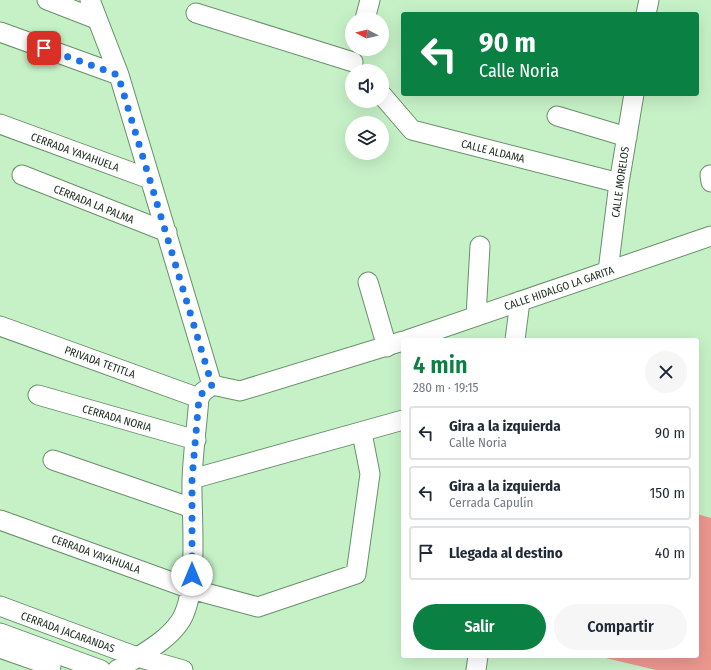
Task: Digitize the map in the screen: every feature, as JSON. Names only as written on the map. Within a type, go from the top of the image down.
[{"type":"street","points":[[47,0],[96,19]]},
{"type":"street","points":[[90,0],[118,75],[167,232],[206,392],[196,440],[192,479],[192,588],[187,607],[180,622],[166,638],[117,670]]},
{"type":"street","points":[[367,12],[370,0]]},
{"type":"street","points":[[646,12],[649,0]]},
{"type":"street","points":[[196,13],[357,61]]},
{"type":"street","points":[[0,32],[118,75]]},
{"type":"street","name":"CALLE MORELOS","points":[[608,271],[619,183],[634,96]]},
{"type":"street","name":"CALLE ALDAMA","points":[[389,103],[412,130],[619,183]]},
{"type":"street","points":[[557,116],[627,137]]},
{"type":"street","name":"CERRADA YAYAHUELA","points":[[0,124],[150,179]]},
{"type":"street","name":"CERRADA LA PALMA","points":[[22,175],[167,232]]},
{"type":"street","name":"CALLE HIDALGO LA GARITA","points":[[413,338],[711,236]]},
{"type":"street","points":[[476,316],[480,246]]},
{"type":"street","points":[[206,392],[240,391],[395,344],[368,282]]},
{"type":"street","points":[[515,338],[520,301]]},
{"type":"street","name":"PRIVADA TETITLA","points":[[0,326],[206,392]]},
{"type":"street","name":"CERRADA NORIA","points":[[38,395],[196,440]]},
{"type":"street","points":[[192,479],[362,433],[401,421]]},
{"type":"street","name":"CERRADA YAYAHUALA","points":[[0,520],[192,588],[258,607],[356,574],[370,474],[362,433]]},
{"type":"street","points":[[54,460],[192,508]]},
{"type":"street","points":[[4,608],[0,633],[101,670]]},
{"type":"street","name":"CERRADA JACARANDAS","points":[[4,608],[137,657],[153,666],[183,670]]},
{"type":"street","points":[[0,648],[63,670]]},
{"type":"street","points":[[476,670],[478,658]]},
{"type":"shaded area","points":[[699,515],[711,518],[711,670],[656,670],[605,658],[699,658]]},
{"type":"route","points":[[44,48],[118,75],[167,232],[212,385],[203,392],[199,398],[192,479],[192,575]]}]
